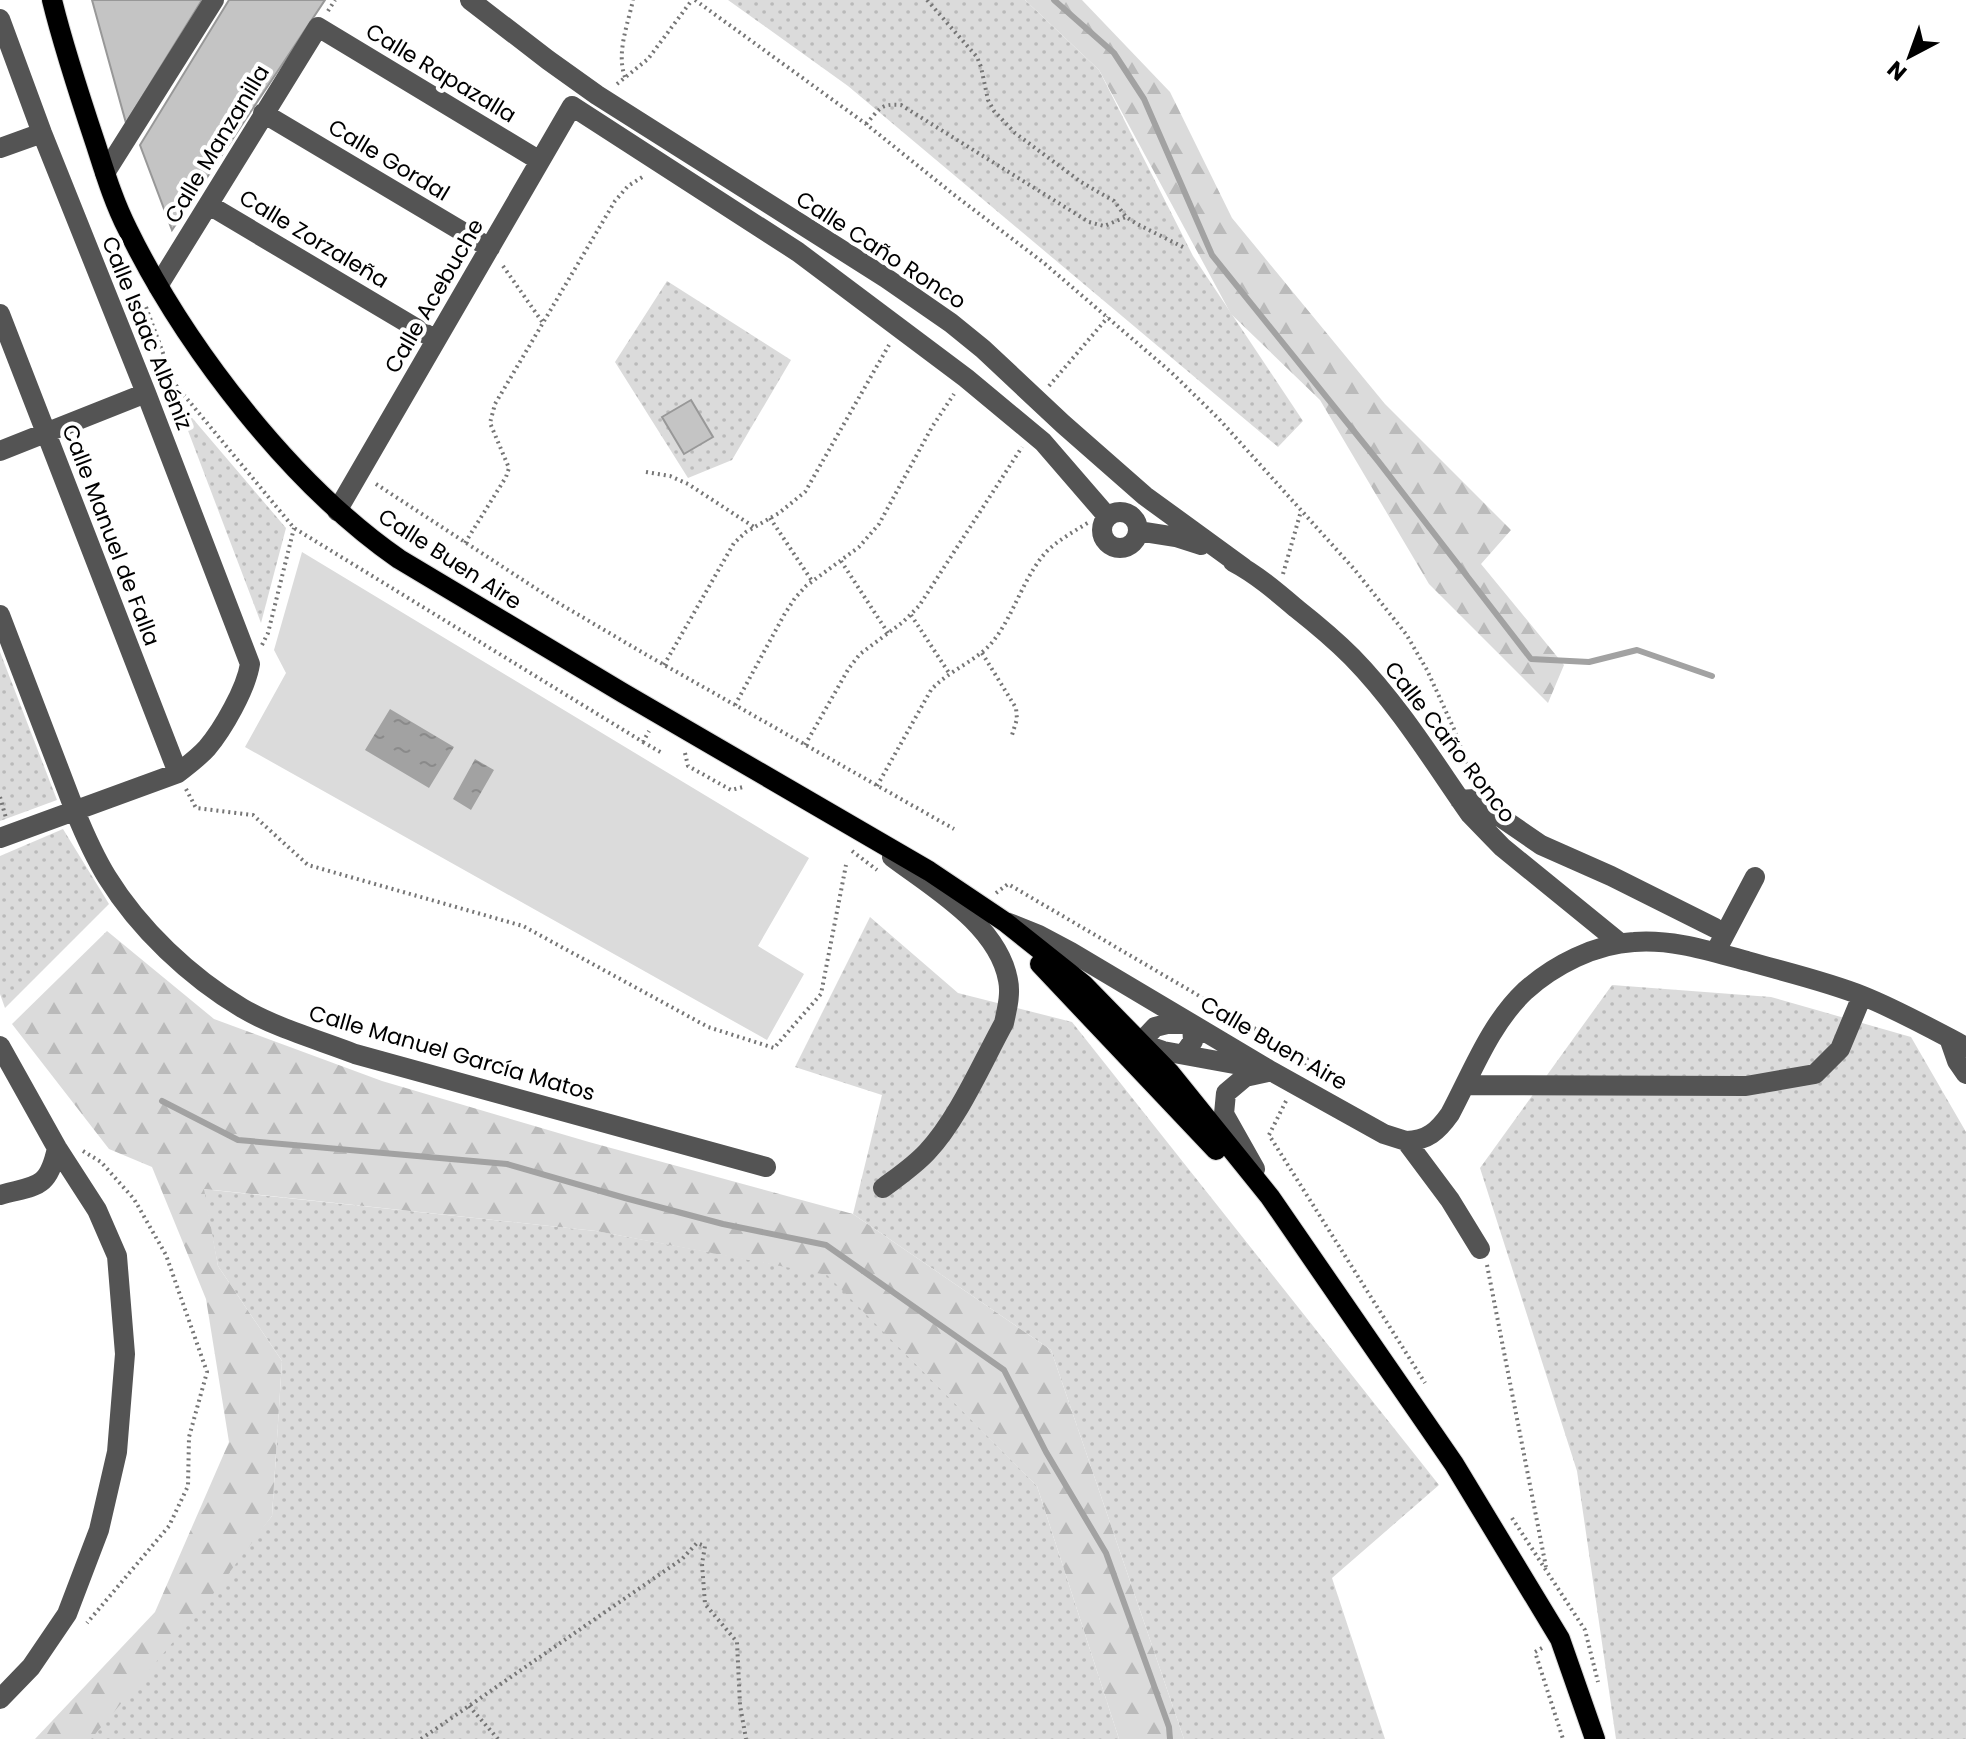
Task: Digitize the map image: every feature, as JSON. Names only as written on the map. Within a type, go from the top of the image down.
[{"type":"main road","name":"Calle Buen Aire","points":[[52,0],[77,90],[105,173],[127,228],[158,286],[208,362],[259,427],[337,511],[399,559],[929,871]]},
{"type":"main road","points":[[929,871],[1005,922],[1083,984],[1170,1073],[1270,1197],[1454,1464],[1560,1639],[1595,1739]]},
{"type":"main road","points":[[929,871],[974,904],[1044,967],[1212,1145],[1323,1274]]},
{"type":"street","points":[[105,173],[214,0]]},
{"type":"street","name":"Calle Caño Ronco","points":[[470,0],[604,100],[909,293],[983,349],[1145,496],[1277,592],[1352,657],[1382,690],[1466,799],[1479,825],[1620,943]]},
{"type":"street","name":"Calle Isaac Albéniz","points":[[0,19],[250,664]]},
{"type":"street","name":"Calle Manzanilla","points":[[158,286],[318,27]]},
{"type":"street","name":"Calle Rapazalla","points":[[318,27],[540,161]]},
{"type":"street","name":"Calle Acebuche","points":[[337,511],[572,106],[662,164]]},
{"type":"street","name":"Calle Gordal","points":[[263,113],[490,248]]},
{"type":"street","points":[[0,148],[42,133]]},
{"type":"street","points":[[662,164],[798,252],[966,378],[1055,454],[1105,514]]},
{"type":"street","name":"Calle Zorzaleña","points":[[209,205],[436,340]]},
{"type":"street","name":"Calle Manuel de Falla","points":[[0,314],[178,773]]},
{"type":"street","points":[[0,451],[146,393]]},
{"type":"street","points":[[1124,512],[1132,516],[1137,523],[1136,540],[1121,549],[1112,547],[1101,533],[1105,514],[1124,512]]},
{"type":"street","name":"Calle Caño Ronco","points":[[1138,531],[1196,543],[1244,568]]},
{"type":"street","name":"Calle Manuel García Matos","points":[[0,615],[75,811],[107,878],[169,952],[202,981],[244,1009],[294,1032],[355,1054],[766,1167]]},
{"type":"street","points":[[0,838],[178,773],[216,736],[242,691],[250,664]]},
{"type":"street","points":[[1466,799],[1482,804],[1541,845],[1715,928]]},
{"type":"street","points":[[848,824],[943,896],[987,934],[998,951],[1008,980],[1008,1006],[1004,1023],[948,1125],[913,1167],[883,1188]]},
{"type":"street","points":[[1715,953],[1755,877]]},
{"type":"street","name":"Calle Buen Aire","points":[[1005,922],[1071,952],[1271,1071],[1384,1134],[1406,1141]]},
{"type":"street","points":[[1406,1141],[1415,1141],[1434,1133],[1450,1114],[1494,1031],[1525,991],[1571,960],[1620,943],[1671,943],[1862,996],[1958,1042],[1957,1061],[1966,1074]]},
{"type":"street","points":[[1465,1085],[1746,1086],[1815,1074],[1840,1049],[1862,996]]},
{"type":"street","points":[[1184,1054],[1193,1041],[1192,1024],[1155,1027],[1140,1043],[1154,1049],[1271,1071]]},
{"type":"street","points":[[0,1046],[57,1148],[97,1210],[117,1256],[125,1354],[117,1452],[99,1530],[67,1614],[31,1667],[0,1699]]},
{"type":"street","points":[[1270,1197],[1224,1114],[1226,1093],[1245,1077],[1271,1071]]},
{"type":"street","points":[[1406,1141],[1442,1189],[1480,1249]]},
{"type":"street","points":[[0,1195],[29,1189],[41,1182],[50,1173],[57,1148]]},
{"type":"path","points":[[625,77],[621,54],[633,0]]},
{"type":"path","points":[[604,100],[655,51],[694,0],[866,124],[1044,263],[1172,373],[1219,419],[1354,569],[1406,634],[1427,670],[1465,759],[1466,799]]},
{"type":"path","points":[[927,0],[977,57],[988,100],[1015,133],[1081,182],[1114,201],[1126,217],[1183,247]]},
{"type":"path","points":[[866,124],[882,107],[901,105],[1089,222],[1104,226],[1126,217]]},
{"type":"path","points":[[465,543],[509,468],[490,423],[495,404],[615,201],[628,186],[662,164]]},
{"type":"path","points":[[490,248],[543,323]]},
{"type":"path","points":[[1037,400],[1108,316]]},
{"type":"path","points":[[664,665],[734,543],[805,492],[899,327]]},
{"type":"path","points":[[735,705],[795,598],[812,581],[859,547],[879,524],[932,427],[966,378]]},
{"type":"path","points":[[174,383],[294,528],[662,753]]},
{"type":"path","points":[[805,745],[860,654],[919,606],[1032,432]]},
{"type":"path","points":[[646,472],[670,476],[688,484],[754,527]]},
{"type":"path","points":[[359,473],[555,601],[954,829]]},
{"type":"path","points":[[1277,592],[1301,511]]},
{"type":"path","points":[[877,786],[931,690],[949,673],[992,643],[1047,551],[1105,514]]},
{"type":"path","points":[[770,518],[812,581]]},
{"type":"path","points":[[250,664],[268,633],[294,528]]},
{"type":"path","points":[[841,561],[888,633]]},
{"type":"path","points":[[910,614],[949,673]]},
{"type":"path","points":[[981,652],[1016,708],[1017,719],[1012,735]]},
{"type":"path","points":[[643,742],[657,713]]},
{"type":"path","points":[[682,744],[688,766],[731,790],[751,785]]},
{"type":"path","points":[[178,773],[196,808],[253,815],[308,865],[523,926],[708,1027],[774,1048],[821,994],[846,865]]},
{"type":"path","points":[[853,851],[877,870]]},
{"type":"path","points":[[1480,1249],[1487,1264],[1551,1592]]},
{"type":"path","points":[[421,1739],[682,1559],[697,1543],[705,1546],[702,1564],[705,1604],[737,1642],[740,1705],[746,1739]]},
{"type":"path","points":[[1560,1639],[1535,1652],[1563,1739]]},
{"type":"path","points":[[469,1706],[498,1739]]},
{"type":"green space","points":[[728,0],[1025,0],[1099,70],[1193,256],[1303,421],[1278,447],[848,86]]},
{"type":"green space","points":[[1025,0],[1082,0],[1170,92],[1232,218],[1385,404],[1511,530],[1481,564],[1564,665],[1548,703],[1429,584],[1320,400],[1231,314],[1099,70]]},
{"type":"green space","points":[[667,281],[791,360],[732,460],[688,478],[615,362]]},
{"type":"green space","points":[[176,399],[286,528],[261,623]]},
{"type":"green space","points":[[302,552],[809,858],[758,946],[804,974],[767,1040],[245,747],[286,673],[274,650]]},
{"type":"green space","points":[[0,652],[57,800],[0,821]]},
{"type":"green space","points":[[63,829],[109,904],[5,1008],[0,994],[0,856]]},
{"type":"green space","points":[[870,917],[958,993],[1072,1022],[1439,1485],[1332,1578],[1385,1739],[1184,1739],[1051,1350],[853,1214],[882,1095],[795,1067]]},
{"type":"green space","points":[[107,931],[214,1019],[382,1081],[589,1142],[853,1214],[1051,1350],[1184,1739],[1119,1739],[1037,1486],[827,1275],[596,1231],[204,1189],[218,1266],[282,1361],[272,1516],[207,1602],[91,1739],[35,1739],[155,1612],[229,1442],[206,1299],[152,1167],[109,1149],[12,1024]]},
{"type":"green space","points":[[1612,985],[1771,997],[1911,1037],[1966,1132],[1966,1739],[1616,1739],[1577,1471],[1480,1168]]},
{"type":"green space","points":[[203,1189],[596,1231],[827,1274],[1037,1486],[1119,1739],[89,1739],[272,1516],[282,1361],[218,1266]]},
{"type":"water","points":[[390,709],[454,747],[429,788],[365,750]]},
{"type":"water","points":[[475,759],[494,770],[471,810],[453,799]]},
{"type":"building","points":[[92,0],[202,0],[126,123]]},
{"type":"building","points":[[229,0],[325,0],[172,230],[140,145]]},
{"type":"building","points":[[691,400],[713,437],[684,454],[662,417]]},
{"type":"waterway","points":[[1054,0],[1114,53],[1144,99],[1212,255],[1378,461],[1531,659],[1589,662],[1637,650],[1712,676]]},
{"type":"waterway","points":[[162,1101],[238,1140],[507,1164],[723,1224],[826,1245],[1004,1370],[1046,1452],[1106,1553],[1169,1727],[1170,1739]]}]
